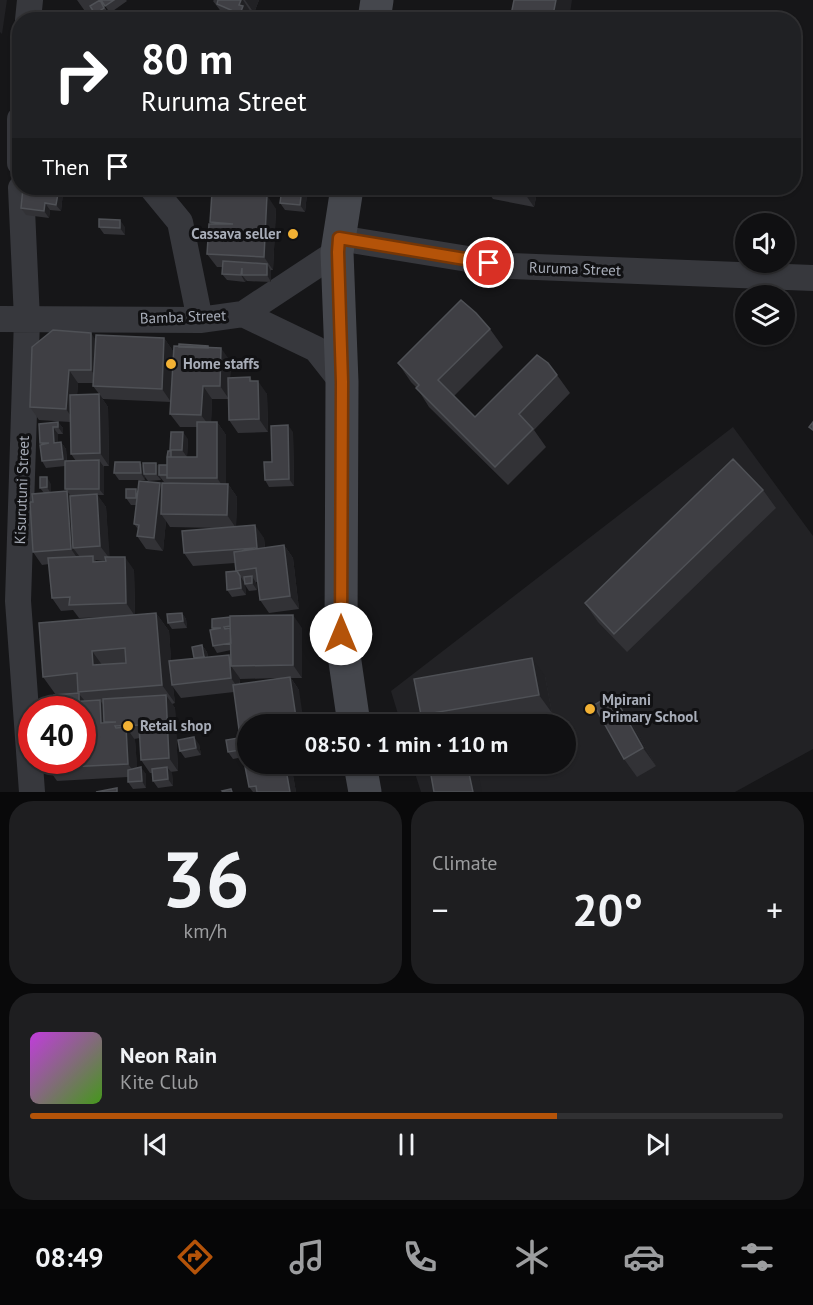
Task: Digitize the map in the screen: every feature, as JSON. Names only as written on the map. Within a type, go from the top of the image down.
[{"type":"street","name":"Kisurutuni Street","points":[[21,195],[27,319],[18,601],[32,792]]},
{"type":"street","points":[[158,195],[180,222],[200,320]]},
{"type":"street","points":[[346,195],[338,245],[342,382],[341,634],[353,714]]},
{"type":"street","points":[[243,314],[338,245]]},
{"type":"street","name":"Ruruma Street","points":[[338,245],[511,266],[813,278]]},
{"type":"street","name":"Bamba Street","points":[[0,319],[200,320],[243,314],[316,349],[342,382]]},
{"type":"street","points":[[361,774],[364,792]]},
{"type":"shaded area","name":"Mpirani Primary School","points":[[733,427],[813,536],[813,749],[735,792],[421,792],[415,774],[576,774],[576,714],[398,714],[391,691]]},
{"type":"building","points":[[100,0],[104,8],[94,12],[90,6]]},
{"type":"building","points":[[101,0],[114,0],[105,6]]},
{"type":"building","points":[[218,0],[241,0],[239,5],[243,6],[241,12],[235,12],[217,4]]},
{"type":"building","points":[[514,0],[556,0],[554,12],[512,12]]},
{"type":"building","points":[[22,195],[58,195],[56,205],[45,203],[44,211],[21,208]]},
{"type":"building","points":[[212,195],[267,195],[264,257],[207,254],[209,224],[233,224],[210,222]]},
{"type":"building","points":[[281,195],[301,195],[300,205],[280,203]]},
{"type":"building","points":[[99,219],[120,220],[120,228],[99,227]]},
{"type":"building","points":[[223,261],[267,264],[267,275],[242,275],[242,268],[241,275],[222,274]]},
{"type":"building","points":[[461,300],[490,329],[438,380],[475,417],[537,355],[548,363],[557,375],[519,414],[533,429],[495,467],[416,388],[419,385],[398,363]]},
{"type":"building","points":[[53,330],[91,333],[91,370],[69,370],[66,409],[30,407],[32,347]]},
{"type":"building","points":[[96,335],[164,338],[162,389],[93,386]]},
{"type":"building","points":[[179,344],[208,346],[208,348],[179,347]]},
{"type":"building","points":[[174,346],[221,348],[220,386],[203,386],[201,415],[170,414]]},
{"type":"building","points":[[250,377],[250,381],[258,381],[259,419],[229,420],[228,378]]},
{"type":"building","points":[[99,394],[100,453],[71,454],[70,395]]},
{"type":"building","points":[[58,422],[58,427],[53,427],[54,443],[61,442],[63,459],[42,461],[40,445],[49,443],[40,443],[39,424]]},
{"type":"building","points":[[197,422],[217,422],[217,478],[167,478],[167,457],[197,457]]},
{"type":"building","points":[[288,425],[289,479],[265,480],[264,462],[272,462],[271,426]]},
{"type":"building","points":[[171,432],[183,432],[182,450],[170,450]]},
{"type":"building","points":[[733,459],[763,490],[614,634],[585,603]]},
{"type":"building","points":[[99,460],[99,489],[65,489],[65,461]]},
{"type":"building","points":[[115,462],[140,462],[141,473],[114,473]]},
{"type":"building","points":[[143,463],[156,463],[156,474],[144,474]]},
{"type":"building","points":[[159,465],[167,465],[167,475],[159,475]]},
{"type":"building","points":[[40,477],[47,477],[47,487],[40,488]]},
{"type":"building","points":[[139,481],[160,483],[154,538],[137,536],[139,525],[134,524]]},
{"type":"building","points":[[162,483],[228,484],[227,515],[161,514]]},
{"type":"building","points":[[126,489],[136,489],[136,498],[126,498]]},
{"type":"building","points":[[67,491],[71,549],[33,552],[30,502],[33,502],[32,494]]},
{"type":"building","points":[[97,494],[100,546],[73,548],[70,496]]},
{"type":"building","points":[[255,525],[257,548],[184,553],[182,531]]},
{"type":"building","points":[[284,545],[290,596],[260,600],[256,568],[236,571],[234,552]]},
{"type":"building","points":[[93,556],[93,562],[106,561],[105,557],[125,557],[126,603],[69,605],[70,597],[52,598],[48,558]]},
{"type":"building","points":[[237,571],[241,588],[227,590],[226,572]]},
{"type":"building","points":[[252,576],[252,583],[245,584],[244,577]]},
{"type":"building","points":[[156,613],[162,685],[78,692],[77,673],[43,677],[39,623]],"holes":[[[125,648],[126,663],[93,665],[92,651]]]},
{"type":"building","points":[[182,613],[183,621],[168,623],[167,614]]},
{"type":"building","points":[[293,615],[293,665],[231,666],[230,616]]},
{"type":"building","points":[[230,617],[230,626],[224,627],[225,629],[230,628],[231,643],[213,646],[210,630],[221,628],[212,628],[212,619]]},
{"type":"building","points":[[202,645],[204,657],[194,658],[192,647]]},
{"type":"building","points":[[229,655],[231,678],[172,685],[169,661]]},
{"type":"building","points":[[532,658],[539,695],[421,714],[414,679]]},
{"type":"building","points":[[290,677],[296,714],[237,715],[233,685]]},
{"type":"building","points":[[79,693],[79,696],[54,695]]},
{"type":"building","points":[[613,694],[643,748],[624,759],[594,705]]},
{"type":"building","points":[[166,695],[169,758],[141,760],[139,725],[115,726],[116,728],[126,727],[128,764],[96,766],[96,700],[100,700],[101,723],[116,722],[104,722],[103,699]]},
{"type":"building","points":[[194,737],[196,748],[180,751],[178,740]]},
{"type":"building","points":[[237,738],[237,750],[228,752],[226,740]]},
{"type":"building","points":[[141,767],[142,781],[128,782],[128,770]]},
{"type":"building","points":[[167,767],[168,779],[153,781],[152,769]]},
{"type":"building","points":[[246,774],[287,774],[290,792],[257,792],[256,786],[249,787]]},
{"type":"building","points":[[431,774],[469,774],[473,792],[434,792]]},
{"type":"building","points":[[117,788],[117,792],[96,792]]},
{"type":"place","name":"Cassava seller","points":[[293,234]]},
{"type":"place","name":"Home staffs","points":[[171,364]]},
{"type":"place","name":"Mpirani Primary School","points":[[590,709]]},
{"type":"place","name":"Retail shop","points":[[128,726]]},
{"type":"route","points":[[341,634],[342,382],[339,238],[489,263]]}]
